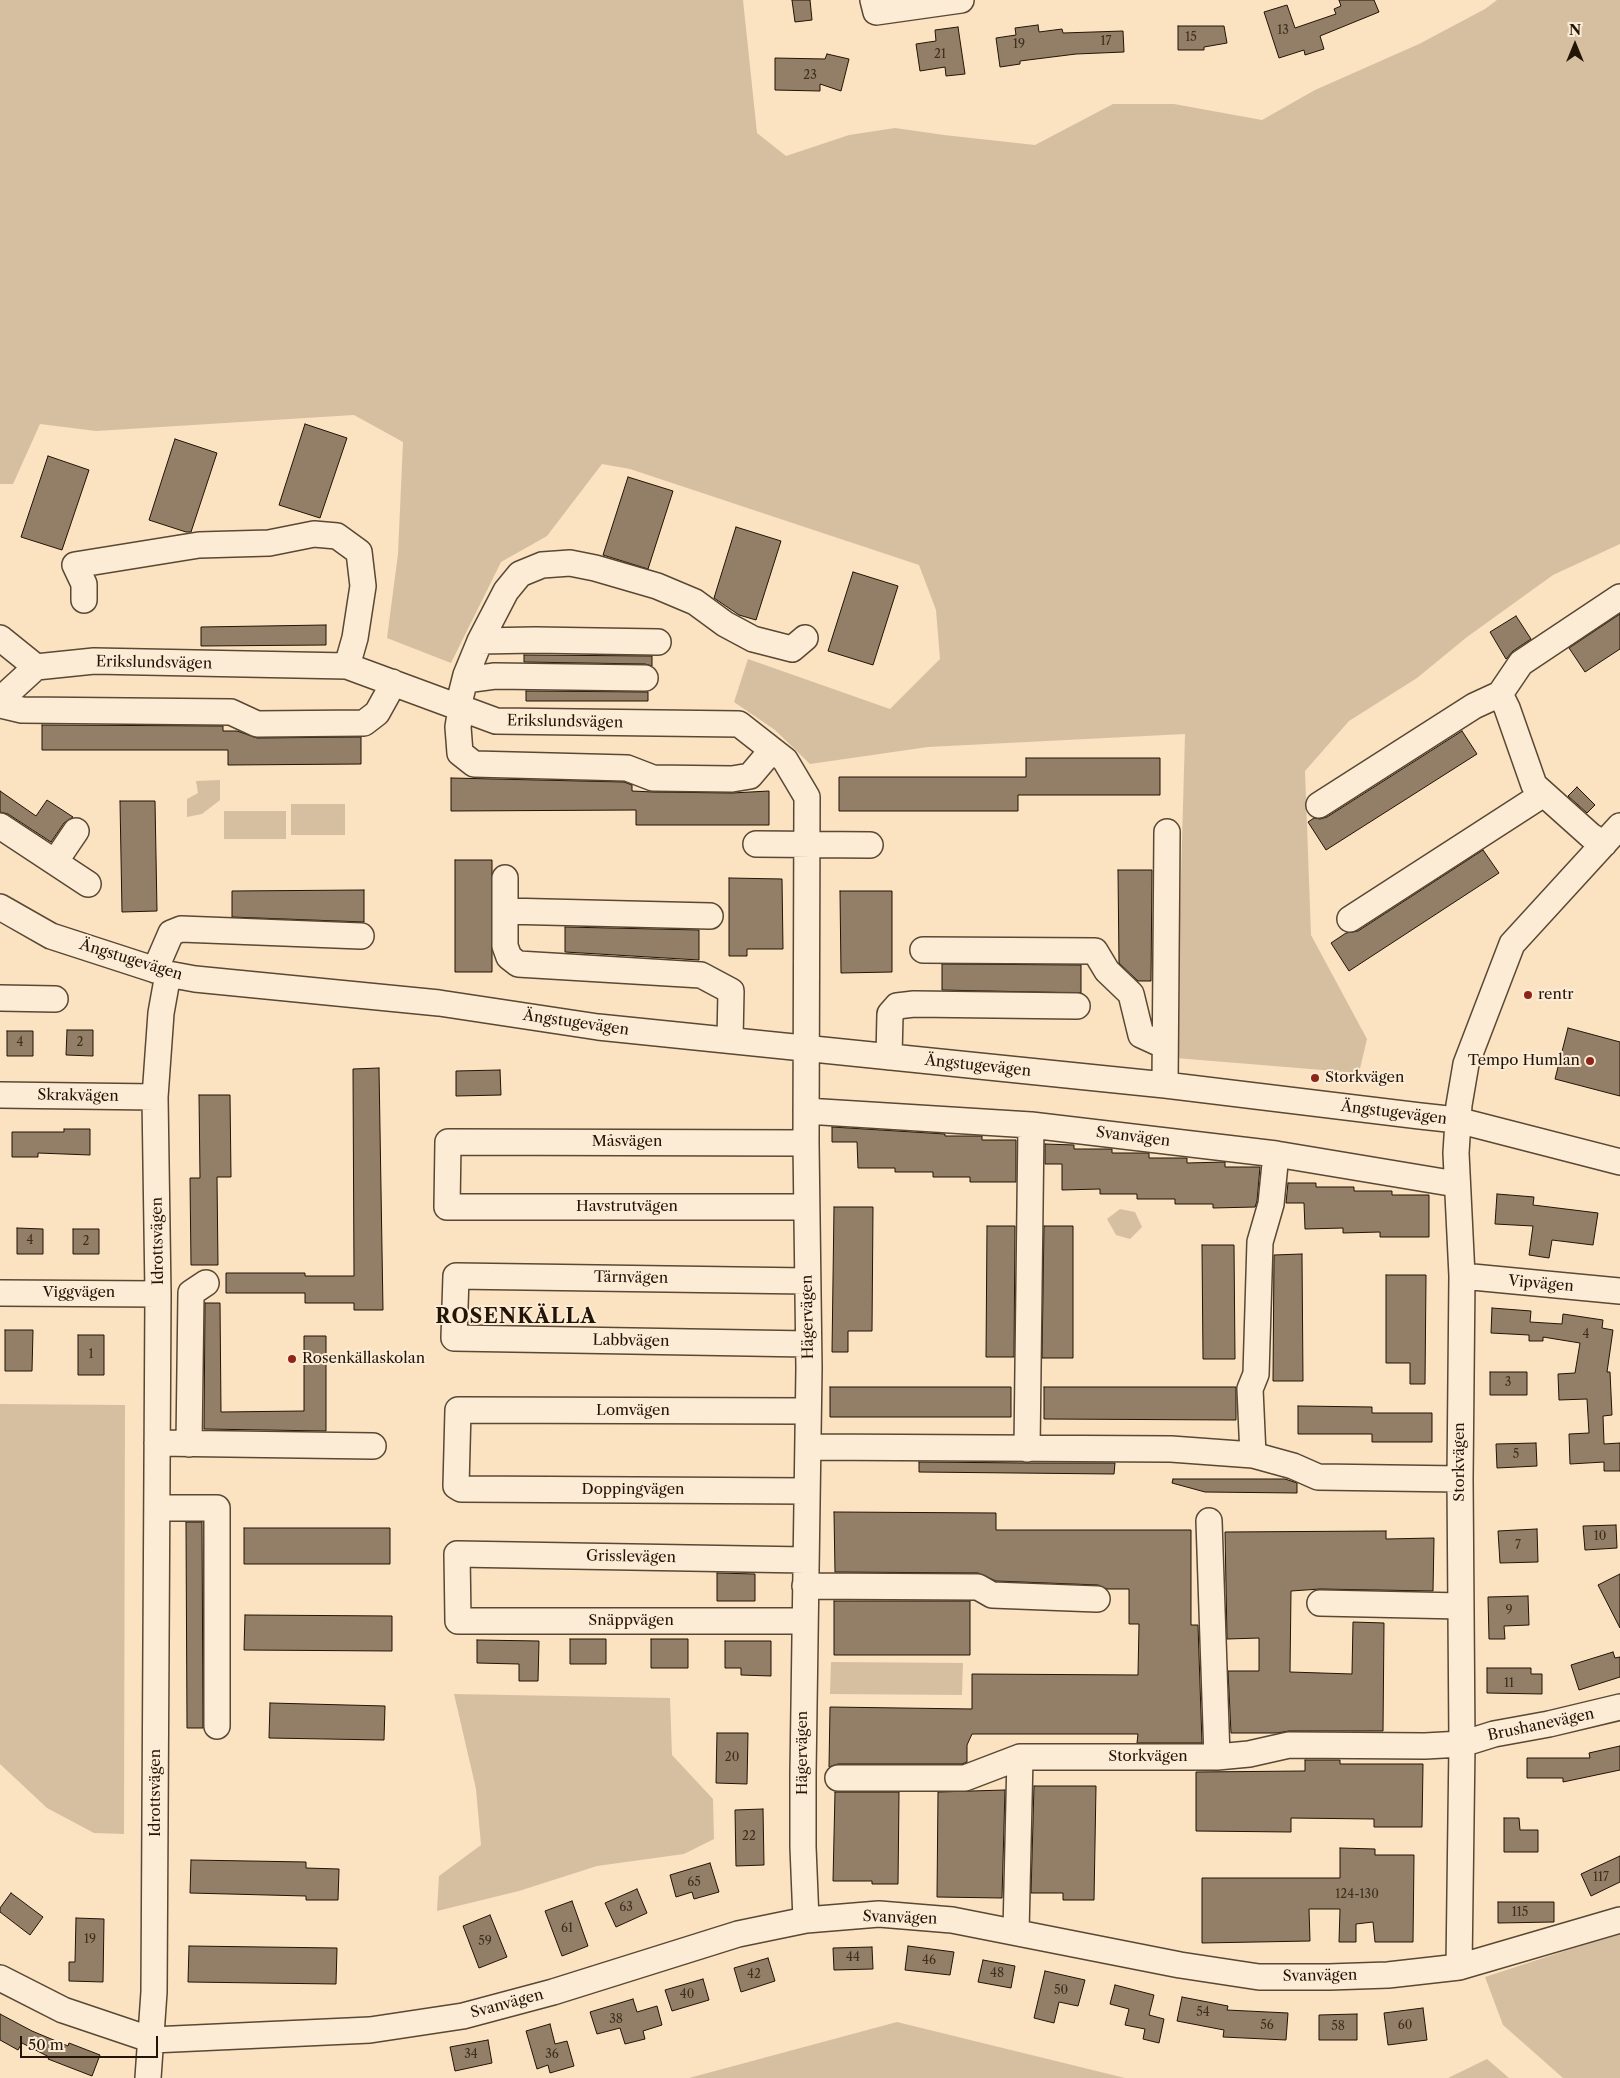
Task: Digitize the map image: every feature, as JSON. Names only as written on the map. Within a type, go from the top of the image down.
[{"type":"street","points":[[874,0],[876,12],[961,0]]},
{"type":"street","points":[[84,600],[84,584],[75,565],[199,545],[269,544],[314,534],[337,536],[359,552],[363,586],[355,638],[348,666]]},
{"type":"street","points":[[772,750],[750,776],[732,779],[653,778],[628,768],[474,764],[460,753],[458,727],[465,680],[480,641],[506,590],[520,574],[542,564],[570,563],[595,568],[657,586],[695,602],[725,624],[753,639],[792,649],[805,638]]},
{"type":"street","points":[[1319,805],[1474,706],[1500,694],[1521,663],[1620,597]]},
{"type":"street","points":[[0,638],[36,667],[0,700]]},
{"type":"street","points":[[480,641],[658,642]]},
{"type":"street","name":"Erikslundsvägen","points":[[36,667],[94,661],[348,666],[496,721],[739,724],[785,760],[807,796],[807,1049]]},
{"type":"street","points":[[465,680],[495,676],[645,678]]},
{"type":"street","points":[[0,706],[22,710],[231,712],[257,724],[364,723],[377,713],[388,695],[392,682]]},
{"type":"street","points":[[1500,694],[1507,708],[1534,785],[1542,795],[1591,836],[1612,835]]},
{"type":"street","points":[[1350,919],[1542,795]]},
{"type":"street","points":[[0,826],[88,884]]},
{"type":"street","points":[[55,862],[76,831]]},
{"type":"street","points":[[1165,1085],[1167,832]]},
{"type":"street","name":"Storkvägen","points":[[1459,1967],[1462,1744],[1460,1479],[1462,1276],[1456,1184],[1457,1120],[1466,1064],[1512,944],[1612,835]]},
{"type":"street","points":[[756,844],[870,845]]},
{"type":"street","points":[[504,878],[506,946],[509,957],[518,964],[701,975],[718,982],[731,991],[730,1040]]},
{"type":"street","name":"Ängstugevägen","points":[[0,906],[51,936],[162,972],[196,979],[439,1003],[598,1027],[1165,1085],[1457,1120],[1620,1162]]},
{"type":"street","points":[[506,911],[710,916]]},
{"type":"street","name":"Idrottsvägen","points":[[148,2078],[154,1992],[158,1294],[155,1097],[162,972],[172,933],[181,929],[361,936]]},
{"type":"street","points":[[922,950],[1096,951],[1107,971],[1131,994],[1141,1035],[1165,1046]]},
{"type":"street","points":[[0,998],[55,998]]},
{"type":"street","points":[[889,1057],[890,1014],[898,1006],[914,1004],[1077,1006]]},
{"type":"street","name":"Hägervägen","points":[[806,1920],[803,1837],[804,1621],[808,1447],[807,1049]]},
{"type":"street","name":"Skrakvägen","points":[[0,1095],[155,1097]]},
{"type":"street","name":"Svanvägen","points":[[806,1111],[1031,1125],[1276,1154],[1456,1184]]},
{"type":"street","points":[[1027,1449],[1031,1125]]},
{"type":"street","name":"Måsvägen","points":[[447,1207],[448,1142],[806,1143]]},
{"type":"street","points":[[1253,1454],[1250,1388],[1256,1374],[1260,1242],[1270,1204],[1276,1154]]},
{"type":"street","name":"Havstrutvägen","points":[[447,1207],[806,1207]]},
{"type":"street","name":"Tärnvägen","points":[[454,1338],[456,1276],[807,1281]]},
{"type":"street","name":"Vipvägen","points":[[1462,1276],[1620,1291]]},
{"type":"street","points":[[189,1444],[191,1292],[206,1283]]},
{"type":"street","name":"Viggvägen","points":[[0,1293],[158,1294]]},
{"type":"street","name":"Labbvägen","points":[[454,1338],[808,1344]]},
{"type":"street","name":"Lomvägen","points":[[461,1489],[456,1486],[458,1410],[808,1411]]},
{"type":"street","points":[[157,1443],[373,1446]]},
{"type":"street","points":[[808,1447],[1171,1449],[1253,1454],[1293,1466],[1318,1478],[1460,1479]]},
{"type":"street","name":"Doppingvägen","points":[[461,1489],[806,1491]]},
{"type":"street","points":[[157,1508],[217,1508],[217,1726]]},
{"type":"street","points":[[1209,1520],[1217,1757]]},
{"type":"street","name":"Grisslevägen","points":[[458,1621],[457,1554],[805,1560]]},
{"type":"street","points":[[805,1586],[978,1587],[992,1595],[1097,1599]]},
{"type":"street","points":[[1320,1603],[1461,1606]]},
{"type":"street","name":"Snäppvägen","points":[[458,1621],[804,1621]]},
{"type":"street","name":"Brushanevägen","points":[[1462,1744],[1494,1734],[1549,1724],[1620,1707]]},
{"type":"street","name":"Storkvägen","points":[[838,1778],[965,1778],[1020,1757],[1217,1757],[1249,1754],[1289,1745],[1425,1746],[1462,1744]]},
{"type":"street","points":[[1016,1932],[1020,1757]]},
{"type":"street","name":"Svanvägen","points":[[0,1978],[63,2010],[152,2040],[370,2030],[463,2016],[554,1992],[738,1934],[806,1920],[880,1914],[952,1920],[1180,1965],[1259,1976],[1329,1978],[1388,1975],[1459,1967],[1620,1920]]},
{"type":"shaded area","points":[[0,0],[743,0],[757,133],[786,156],[849,135],[895,128],[1035,145],[1113,104],[1174,104],[1262,120],[1315,90],[1419,44],[1485,9],[1497,0],[1620,0],[1620,544],[1553,575],[1467,637],[1417,678],[1349,721],[1305,771],[1311,935],[1367,1039],[1359,1073],[1176,1058],[1185,734],[928,747],[810,764],[775,730],[734,702],[748,659],[890,709],[940,659],[936,610],[919,565],[630,469],[602,464],[547,536],[501,562],[451,663],[387,638],[398,554],[403,442],[354,415],[96,431],[40,424],[13,484],[0,484]]},
{"type":"shaded area","points":[[220,780],[220,800],[202,814],[187,817],[187,799],[198,793],[196,781]]},
{"type":"shaded area","points":[[291,804],[345,804],[345,835],[291,835]]},
{"type":"shaded area","points":[[224,811],[286,811],[286,839],[224,839]]},
{"type":"shaded area","points":[[1120,1209],[1135,1212],[1142,1227],[1130,1239],[1116,1235],[1107,1219]]},
{"type":"shaded area","points":[[0,1404],[125,1405],[124,1834],[94,1833],[47,1808],[0,1764]]},
{"type":"shaded area","points":[[831,1662],[963,1663],[962,1695],[830,1694]]},
{"type":"shaded area","points":[[454,1694],[670,1698],[672,1755],[713,1799],[714,1839],[684,1854],[597,1866],[519,1891],[437,1911],[439,1876],[481,1845],[476,1789]]},
{"type":"shaded area","points":[[1620,1933],[1620,2078],[1563,2078],[1503,2025],[1485,1977]]},
{"type":"shaded area","points":[[897,2022],[1125,2078],[689,2078]]},
{"type":"shaded area","points":[[1487,2059],[1509,2078],[1448,2078]]},
{"type":"building","points":[[792,0],[810,0],[812,20],[795,22]]},
{"type":"building","points":[[1339,0],[1374,0],[1379,12],[1320,36],[1324,49],[1305,55],[1304,50],[1279,58],[1264,12],[1287,5],[1295,28],[1336,14],[1334,9],[1341,6]]},
{"type":"building","points":[[1038,25],[1039,32],[1062,29],[1063,33],[1123,31],[1124,52],[1076,54],[1020,61],[1020,64],[1000,67],[996,38],[1016,35],[1015,28]]},
{"type":"building","points":[[1178,26],[1224,26],[1227,43],[1204,47],[1204,50],[1178,50]]},
{"type":"building","points":[[958,27],[965,74],[946,76],[945,67],[920,71],[916,44],[936,41],[935,30]]},
{"type":"building","points":[[827,54],[849,59],[841,91],[820,84],[820,91],[775,90],[775,58],[825,59]]},
{"type":"building","points":[[305,424],[347,438],[320,518],[279,505]]},
{"type":"building","points":[[175,439],[217,453],[191,532],[149,520]]},
{"type":"building","points":[[48,456],[89,470],[62,550],[21,537]]},
{"type":"building","points":[[628,477],[673,491],[648,569],[603,555]]},
{"type":"building","points":[[736,527],[781,541],[756,620],[739,615],[714,598]]},
{"type":"building","points":[[853,572],[898,586],[873,665],[828,651]]},
{"type":"building","points":[[1620,614],[1620,649],[1585,672],[1569,648]]},
{"type":"building","points":[[1516,616],[1531,639],[1513,651],[1506,659],[1490,632]]},
{"type":"building","points":[[326,625],[326,645],[201,646],[201,627]]},
{"type":"building","points":[[524,655],[652,656],[652,666],[645,664],[524,662]]},
{"type":"building","points":[[526,691],[648,692],[648,701],[526,701]]},
{"type":"building","points":[[42,725],[223,726],[223,731],[237,731],[257,738],[361,737],[361,764],[228,765],[228,750],[42,750]]},
{"type":"building","points":[[1462,731],[1477,754],[1326,850],[1308,822],[1314,818],[1327,817]]},
{"type":"building","points":[[1026,758],[1160,758],[1160,795],[1018,795],[1018,811],[839,811],[839,777],[1026,777]]},
{"type":"building","points":[[451,778],[624,782],[632,785],[632,791],[653,792],[732,793],[769,791],[769,825],[636,825],[636,810],[451,811]]},
{"type":"building","points":[[1577,787],[1595,805],[1587,813],[1568,796]]},
{"type":"building","points":[[0,791],[36,816],[47,800],[73,817],[64,823],[51,842],[8,814],[0,812]]},
{"type":"building","points":[[120,801],[155,801],[157,911],[122,912]]},
{"type":"building","points":[[1483,850],[1499,873],[1349,971],[1331,943],[1346,933],[1358,931]]},
{"type":"building","points":[[455,860],[492,860],[492,972],[455,972]]},
{"type":"building","points":[[1118,870],[1152,870],[1151,981],[1138,981],[1119,963]]},
{"type":"building","points":[[729,878],[782,879],[783,949],[747,949],[747,956],[729,956]]},
{"type":"building","points":[[364,890],[364,922],[232,917],[232,891]]},
{"type":"building","points":[[840,891],[892,891],[892,972],[841,973]]},
{"type":"building","points":[[565,927],[699,930],[699,960],[565,952]]},
{"type":"building","points":[[942,964],[1081,965],[1081,993],[942,990]]},
{"type":"building","name":"Tempo Humlan","points":[[1568,1028],[1620,1042],[1620,1096],[1555,1079]]},
{"type":"building","points":[[67,1030],[93,1030],[93,1056],[66,1055]]},
{"type":"building","points":[[7,1031],[33,1031],[33,1056],[7,1056]]},
{"type":"building","points":[[379,1068],[383,1310],[354,1310],[354,1303],[305,1303],[305,1293],[226,1293],[226,1273],[305,1273],[305,1276],[354,1276],[353,1069]]},
{"type":"building","points":[[500,1070],[501,1095],[456,1096],[456,1071]]},
{"type":"building","points":[[199,1095],[230,1095],[231,1177],[217,1177],[218,1265],[191,1265],[190,1178],[200,1178]]},
{"type":"building","points":[[832,1127],[945,1134],[945,1136],[982,1136],[982,1140],[1016,1140],[1016,1182],[970,1182],[970,1177],[933,1177],[933,1172],[895,1172],[895,1168],[858,1168],[857,1142],[832,1142]]},
{"type":"building","points":[[64,1129],[90,1129],[90,1155],[38,1153],[38,1157],[12,1157],[12,1132],[64,1132]]},
{"type":"building","points":[[1045,1144],[1074,1145],[1074,1149],[1112,1149],[1112,1153],[1149,1153],[1149,1158],[1187,1158],[1187,1163],[1225,1162],[1225,1167],[1260,1167],[1257,1201],[1255,1207],[1213,1208],[1213,1204],[1175,1204],[1175,1199],[1137,1199],[1137,1194],[1100,1194],[1100,1189],[1062,1190],[1062,1164],[1045,1164]]},
{"type":"building","points":[[1288,1183],[1316,1183],[1316,1187],[1354,1187],[1354,1191],[1392,1191],[1392,1195],[1429,1195],[1429,1237],[1380,1237],[1380,1232],[1343,1233],[1343,1228],[1305,1229],[1304,1203],[1286,1203]]},
{"type":"building","points":[[1497,1194],[1534,1197],[1533,1205],[1598,1213],[1593,1245],[1552,1240],[1549,1258],[1529,1255],[1533,1226],[1495,1224]]},
{"type":"building","points":[[834,1207],[873,1207],[872,1331],[848,1331],[848,1352],[832,1352]]},
{"type":"building","points":[[987,1226],[1015,1226],[1014,1357],[986,1357]]},
{"type":"building","points":[[1044,1226],[1073,1226],[1073,1358],[1042,1358]]},
{"type":"building","points":[[17,1228],[43,1229],[43,1254],[17,1254]]},
{"type":"building","points":[[73,1229],[99,1229],[99,1254],[73,1254]]},
{"type":"building","points":[[1202,1245],[1234,1245],[1235,1359],[1203,1359]]},
{"type":"building","points":[[1302,1254],[1303,1381],[1273,1381],[1274,1255]]},
{"type":"building","points":[[1386,1275],[1426,1275],[1425,1384],[1410,1384],[1410,1363],[1386,1363]]},
{"type":"building","points":[[205,1303],[220,1303],[221,1412],[304,1411],[304,1336],[326,1336],[326,1431],[204,1429]]},
{"type":"building","points":[[1492,1308],[1531,1311],[1530,1322],[1562,1324],[1563,1314],[1603,1320],[1602,1328],[1613,1330],[1607,1372],[1610,1372],[1612,1415],[1603,1416],[1604,1444],[1620,1443],[1620,1471],[1604,1471],[1604,1462],[1570,1464],[1569,1434],[1589,1433],[1587,1399],[1559,1400],[1558,1374],[1575,1373],[1580,1343],[1543,1337],[1543,1341],[1529,1341],[1529,1335],[1491,1333]]},
{"type":"building","points":[[5,1330],[33,1330],[32,1371],[5,1371]]},
{"type":"building","points":[[78,1335],[104,1335],[104,1375],[78,1375]]},
{"type":"building","points":[[1490,1372],[1527,1372],[1527,1395],[1490,1395]]},
{"type":"building","points":[[830,1387],[1011,1387],[1011,1417],[830,1417]]},
{"type":"building","points":[[1044,1387],[1236,1387],[1236,1420],[1044,1419]]},
{"type":"building","points":[[1298,1406],[1372,1407],[1372,1413],[1432,1413],[1432,1442],[1372,1442],[1372,1434],[1298,1434]]},
{"type":"building","points":[[1536,1443],[1537,1466],[1497,1468],[1496,1444]]},
{"type":"building","points":[[919,1462],[1115,1463],[1114,1474],[919,1472]]},
{"type":"building","points":[[1173,1479],[1285,1479],[1297,1483],[1297,1493],[1205,1492],[1172,1483]]},
{"type":"building","points":[[834,1512],[996,1513],[996,1530],[1191,1530],[1191,1625],[1198,1625],[1202,1743],[1137,1743],[1138,1734],[972,1734],[967,1745],[967,1762],[962,1764],[838,1764],[829,1767],[830,1707],[972,1709],[972,1674],[1138,1675],[1139,1624],[1129,1624],[1129,1589],[1107,1589],[1098,1585],[996,1581],[978,1573],[835,1572]]},
{"type":"building","points":[[186,1522],[202,1522],[203,1728],[187,1728]]},
{"type":"building","points":[[1616,1525],[1617,1548],[1585,1550],[1583,1526]]},
{"type":"building","points":[[244,1528],[390,1528],[390,1564],[244,1564]]},
{"type":"building","points":[[1537,1529],[1538,1562],[1500,1563],[1498,1531]]},
{"type":"building","points":[[1386,1531],[1386,1539],[1434,1538],[1433,1591],[1320,1589],[1291,1591],[1290,1672],[1352,1674],[1353,1622],[1384,1623],[1383,1731],[1231,1733],[1228,1671],[1259,1671],[1259,1638],[1227,1639],[1225,1532]]},
{"type":"building","points":[[717,1573],[755,1574],[755,1601],[717,1601]]},
{"type":"building","points":[[1620,1574],[1620,1628],[1598,1585]]},
{"type":"building","points":[[1528,1596],[1529,1625],[1504,1626],[1505,1639],[1489,1639],[1488,1597]]},
{"type":"building","points":[[834,1601],[970,1601],[970,1655],[834,1655]]},
{"type":"building","points":[[245,1615],[392,1616],[392,1651],[244,1650]]},
{"type":"building","points":[[570,1639],[606,1639],[606,1664],[570,1664]]},
{"type":"building","points":[[651,1639],[688,1639],[688,1668],[651,1668]]},
{"type":"building","points":[[477,1640],[539,1641],[538,1681],[519,1681],[519,1664],[477,1663]]},
{"type":"building","points":[[725,1641],[771,1641],[771,1676],[741,1675],[741,1668],[725,1668]]},
{"type":"building","points":[[1613,1652],[1615,1658],[1620,1657],[1620,1677],[1579,1690],[1571,1665]]},
{"type":"building","points":[[1487,1668],[1531,1668],[1531,1674],[1542,1674],[1542,1694],[1487,1693]]},
{"type":"building","points":[[270,1703],[385,1706],[384,1740],[269,1738]]},
{"type":"building","points":[[717,1733],[748,1733],[747,1784],[716,1783]]},
{"type":"building","points":[[1620,1746],[1620,1770],[1563,1782],[1563,1778],[1527,1778],[1527,1758],[1590,1758],[1589,1753]]},
{"type":"building","points":[[1305,1760],[1340,1760],[1340,1764],[1423,1764],[1422,1827],[1374,1827],[1374,1819],[1291,1818],[1291,1832],[1196,1831],[1196,1772],[1305,1771]]},
{"type":"building","points":[[1034,1786],[1096,1786],[1094,1900],[1063,1900],[1063,1893],[1031,1893]]},
{"type":"building","points":[[1005,1790],[1002,1898],[937,1897],[938,1792]]},
{"type":"building","points":[[835,1792],[899,1792],[898,1884],[872,1884],[872,1881],[833,1881]]},
{"type":"building","points":[[763,1809],[764,1865],[736,1866],[735,1810]]},
{"type":"building","points":[[1504,1818],[1519,1818],[1520,1830],[1538,1830],[1538,1852],[1504,1852]]},
{"type":"building","points":[[1340,1848],[1375,1849],[1375,1855],[1414,1855],[1413,1942],[1375,1942],[1373,1922],[1356,1924],[1356,1942],[1339,1942],[1340,1909],[1309,1909],[1310,1941],[1202,1943],[1202,1878],[1340,1878]]},
{"type":"building","points":[[1620,1856],[1620,1882],[1591,1896],[1581,1874]]},
{"type":"building","points":[[191,1860],[306,1862],[306,1868],[339,1869],[338,1900],[306,1900],[306,1896],[190,1893]]},
{"type":"building","points":[[710,1863],[719,1892],[694,1899],[692,1892],[676,1897],[670,1875]]},
{"type":"building","points":[[637,1889],[647,1913],[616,1927],[605,1903]]},
{"type":"building","points":[[11,1893],[43,1917],[30,1935],[0,1912],[0,1908]]},
{"type":"building","points":[[572,1901],[588,1946],[562,1956],[545,1911]]},
{"type":"building","points":[[1498,1902],[1554,1902],[1554,1922],[1498,1923]]},
{"type":"building","points":[[490,1915],[507,1957],[479,1968],[463,1926]]},
{"type":"building","points":[[76,1918],[104,1919],[103,1982],[69,1981],[69,1962],[75,1962]]},
{"type":"building","points":[[189,1946],[337,1948],[336,1984],[188,1982]]},
{"type":"building","points":[[908,1946],[954,1952],[950,1975],[905,1970]]},
{"type":"building","points":[[872,1947],[873,1969],[834,1970],[833,1948]]},
{"type":"building","points":[[768,1958],[775,1981],[741,1992],[734,1968]]},
{"type":"building","points":[[983,1960],[1015,1966],[1011,1988],[978,1982]]},
{"type":"building","points":[[1045,1971],[1085,1980],[1078,2006],[1059,2002],[1054,2023],[1034,2018]]},
{"type":"building","points":[[703,1979],[709,2000],[672,2011],[665,1990]]},
{"type":"building","points":[[1115,1985],[1154,1995],[1149,2015],[1164,2019],[1159,2043],[1143,2039],[1145,2029],[1125,2025],[1129,2009],[1110,2004]]},
{"type":"building","points":[[1182,1997],[1228,2006],[1227,2010],[1288,2013],[1286,2040],[1223,2037],[1224,2030],[1177,2021]]},
{"type":"building","points":[[633,1999],[637,2012],[657,2006],[662,2025],[643,2031],[645,2039],[625,2044],[620,2028],[597,2034],[590,2012]]},
{"type":"building","points":[[1423,2008],[1427,2040],[1388,2045],[1384,2013]]},
{"type":"building","points":[[0,2014],[32,2031],[68,2046],[69,2043],[100,2055],[92,2076],[48,2059],[49,2057],[22,2043],[18,2050],[0,2040]]},
{"type":"building","points":[[1357,2014],[1357,2040],[1319,2040],[1319,2015]]},
{"type":"building","points":[[550,2024],[555,2044],[567,2041],[574,2066],[550,2073],[548,2065],[537,2069],[526,2031]]},
{"type":"building","points":[[488,2040],[492,2063],[455,2071],[450,2047]]},
{"type":"place","name":"rentr","points":[[1528,995]]},
{"type":"place","name":"Tempo Humlan","points":[[1590,1061]]},
{"type":"place","name":"Storkvägen","points":[[1315,1078]]},
{"type":"place","name":"Rosenkällaskolan","points":[[292,1359]]},
{"type":"district","name":"ROSENKÄLLA","points":[[516,1317]]}]
